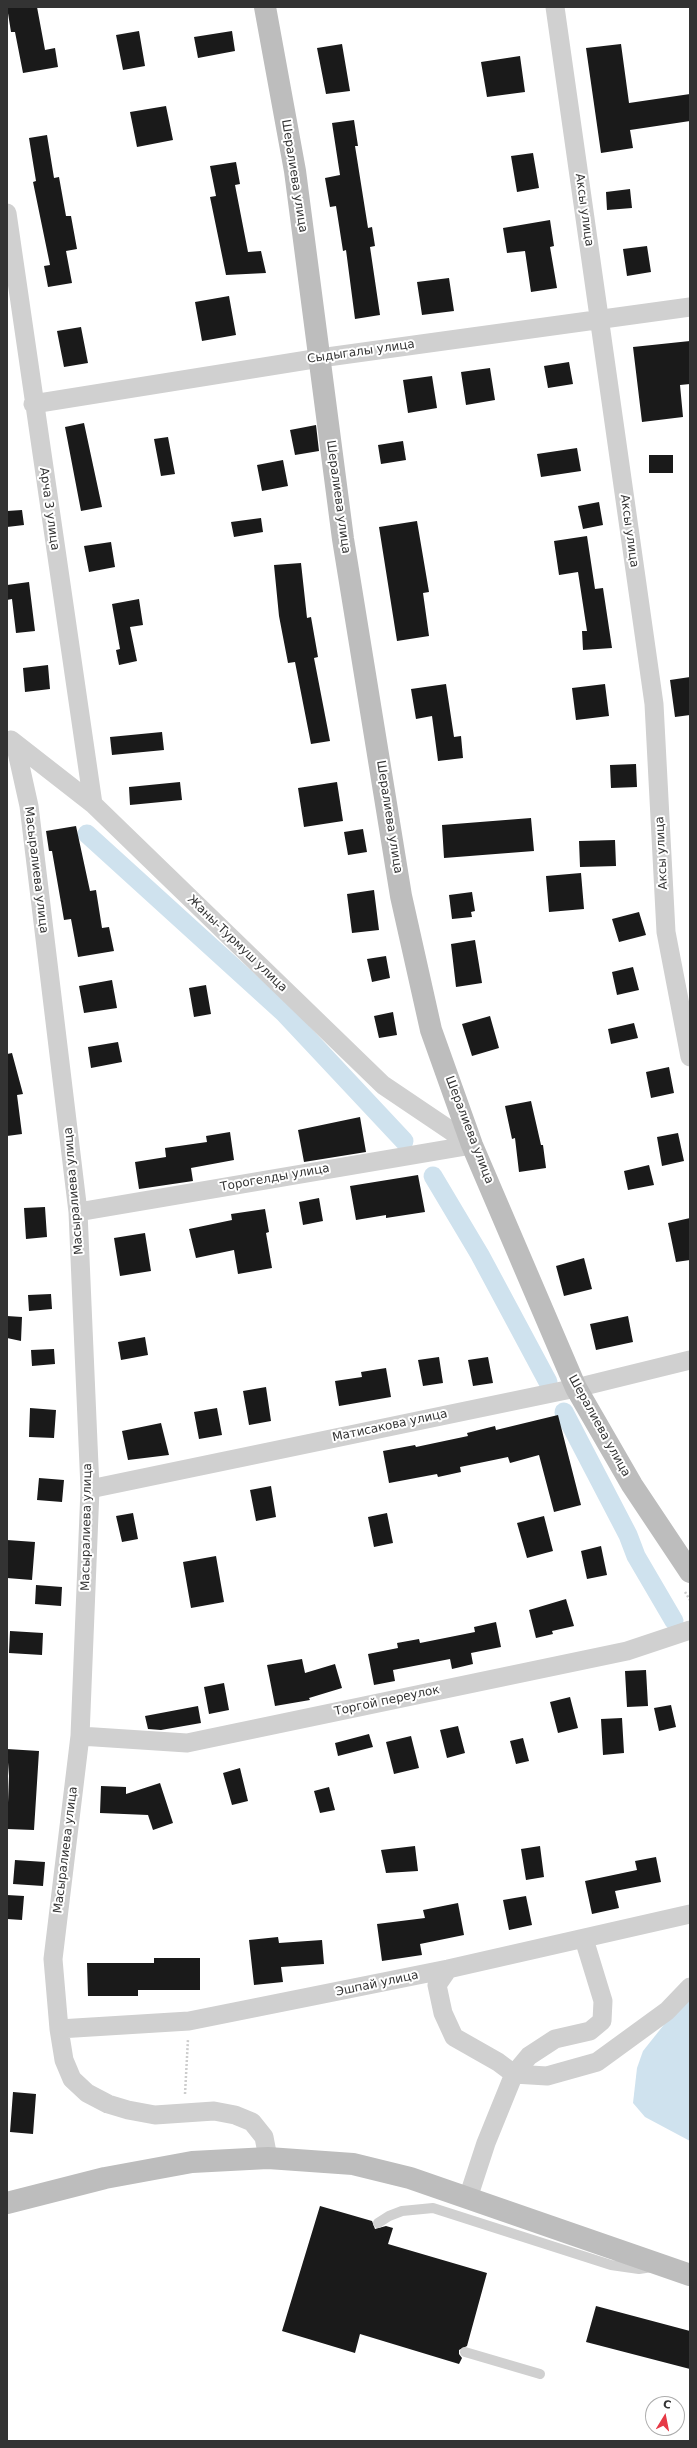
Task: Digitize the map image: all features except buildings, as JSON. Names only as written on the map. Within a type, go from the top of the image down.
[{"type":"street","name":"Шералиева улица","points":[[265,7],[295,171],[343,539],[401,896],[431,1030],[472,1144],[576,1388],[632,1485],[690,1572]]},
{"type":"street","name":"Аксы улица","points":[[555,7],[654,704],[666,932],[690,1057]]},
{"type":"street","name":"Арча 3 улица","points":[[7,213],[33,404],[93,804]]},
{"type":"street","name":"Сыдыгалы улица","points":[[33,404],[320,358],[690,307]]},
{"type":"street","name":"Жаны-Турмуш улица","points":[[11,740],[93,804],[383,1086],[472,1144]]},
{"type":"street","name":"Масыралиева улица","points":[[11,740],[29,806],[78,1212],[90,1489],[80,1736],[53,1959],[59,2029],[64,2060],[72,2079],[87,2093],[108,2104],[128,2110],[155,2114],[214,2112],[235,2115],[252,2122],[264,2137],[268,2158]]},
{"type":"street","name":"Торогелды улица","points":[[78,1212],[472,1144]]},
{"type":"street","name":"Матисакова улица","points":[[90,1489],[576,1388],[690,1360]]},
{"type":"street","name":"Торгой переулок","points":[[80,1736],[187,1743],[627,1651],[690,1630]]},
{"type":"street","name":"Эшпай улица","points":[[59,2029],[189,2021],[448,1969],[690,1914]]},
{"type":"street","points":[[468,2198],[486,2143],[514,2074],[530,2056],[555,2039],[590,2031],[602,2021],[603,2001],[584,1939]]},
{"type":"street","points":[[448,1969],[437,1985],[443,2013],[454,2037],[498,2062],[514,2074],[547,2076],[598,2062],[667,2011],[690,1987]]},
{"type":"street","points":[[7,2203],[105,2178],[192,2162],[268,2158],[353,2164],[410,2178],[690,2275]]},
{"type":"lane","points":[[378,2223],[389,2216],[402,2211],[433,2208],[611,2265],[638,2269],[662,2265]]},
{"type":"lane","points":[[465,2352],[540,2374]]},
{"type":"path","points":[[185,2112],[189,2021]]},
{"type":"water","points":[[690,1992],[690,2141],[645,2117],[633,2103],[637,2068],[643,2051]]},
{"type":"waterway","points":[[87,834],[284,1013],[404,1141]]},
{"type":"waterway","points":[[433,1176],[480,1255],[548,1382]]},
{"type":"waterway","points":[[564,1412],[628,1535],[636,1556],[674,1621]]}]
